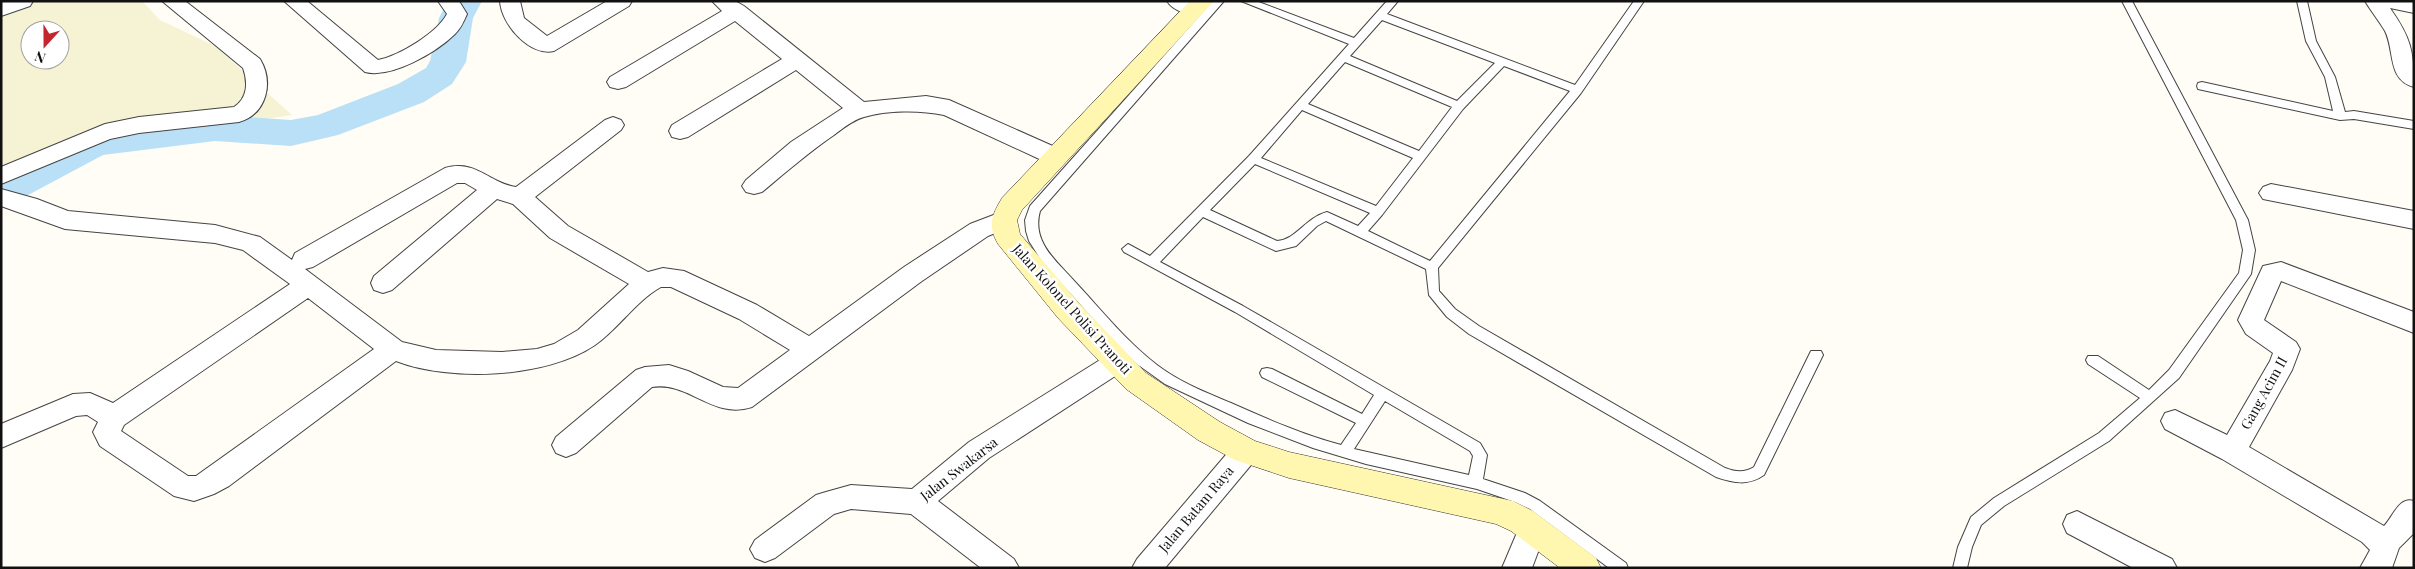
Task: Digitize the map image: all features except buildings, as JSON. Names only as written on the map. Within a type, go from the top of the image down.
[{"type":"street","points":[[1,10],[23,1]]},
{"type":"street","points":[[1,176],[105,132],[140,125],[239,114],[250,108],[254,103],[257,74],[252,64],[172,1]]},
{"type":"street","points":[[294,1],[373,66],[378,67],[422,46],[447,30],[457,14],[449,1]]},
{"type":"street","points":[[510,1],[510,12],[513,20],[546,46],[622,1]]},
{"type":"street","points":[[2375,1],[2396,32],[2405,71],[2414,80]]},
{"type":"street","points":[[2389,1],[2414,7]]},
{"type":"street","points":[[566,445],[645,378],[657,374],[680,377],[728,400],[742,398],[913,274],[979,230],[1004,220],[1011,206],[1198,3]]},
{"type":"street","points":[[618,82],[728,4],[860,110]]},
{"type":"street","points":[[680,131],[798,59]]},
{"type":"street","points":[[754,186],[780,163],[844,117],[860,110],[912,104],[936,105],[958,112],[1056,157]]},
{"type":"street","points":[[518,196],[613,126]]},
{"type":"street","points":[[393,349],[219,477],[194,490],[185,489],[178,485],[110,438],[107,432],[114,417],[307,272],[453,174],[470,175],[494,189],[509,195],[518,196],[558,232],[647,283]]},
{"type":"street","points":[[383,283],[494,189]]},
{"type":"street","points":[[2271,193],[2414,220]]},
{"type":"street","points":[[2,197],[29,205],[65,220],[215,234],[251,243],[307,272],[393,349],[436,362],[502,363],[550,356],[574,346],[655,277],[675,278],[748,312],[810,350]]},
{"type":"street","name":"Jalan Kolonel Polisi Pranoti","points":[[1004,220],[1008,237],[1068,310],[1117,362],[1136,381],[1209,431],[1246,451],[1323,473],[1502,511],[1522,522],[1585,568]]},
{"type":"street","name":"Gang Acim II","points":[[2232,451],[2283,363],[2287,349],[2252,323],[2254,312],[2272,273],[2281,271],[2293,274],[2414,323]]},
{"type":"street","name":"Jalan Swakarsa","points":[[765,549],[826,504],[851,496],[917,502],[979,450],[1117,362]]},
{"type":"street","points":[[1,437],[73,405],[90,404],[114,417]]},
{"type":"street","points":[[2175,421],[2232,451],[2372,533],[2379,555]]},
{"type":"street","name":"Jalan Batam Raya","points":[[1147,568],[1246,451]]},
{"type":"street","points":[[917,502],[1004,568]]},
{"type":"street","points":[[2379,555],[2403,526],[2410,512]]},
{"type":"street","points":[[2077,524],[2162,568]]},
{"type":"lane","points":[[1246,1],[1356,42]]},
{"type":"lane","points":[[1639,1],[1577,90],[1432,267],[1433,292],[1451,314],[1474,330],[1721,473],[1737,478],[1751,477],[1759,471],[1816,356]]},
{"type":"lane","points":[[1960,568],[1970,532],[1976,521],[1986,512],[2104,437],[2149,397],[2174,374],[2246,274],[2250,242],[2239,212],[2225,190],[2127,1]]},
{"type":"lane","points":[[2302,1],[2311,41],[2330,77],[2340,116]]},
{"type":"lane","points":[[1151,263],[1253,159],[1390,2]]},
{"type":"lane","points":[[1198,3],[1120,114],[1045,196],[1032,215],[1029,225],[1031,232],[1048,260],[1125,343],[1154,370],[1170,381],[1262,424],[1344,452],[1406,465],[1504,492],[1535,505],[1621,568]]},
{"type":"lane","points":[[1380,15],[1577,90]]},
{"type":"lane","points":[[1343,57],[1459,106]]},
{"type":"lane","points":[[1360,231],[1378,212],[1459,106],[1502,62]]},
{"type":"lane","points":[[2202,86],[2340,116],[2354,115],[2414,125]]},
{"type":"lane","points":[[1300,106],[1420,156]]},
{"type":"lane","points":[[1253,159],[1378,212]]},
{"type":"lane","points":[[1203,212],[1276,246],[1286,246],[1293,243],[1318,218],[1327,216],[1432,267]]},
{"type":"lane","points":[[1128,249],[1239,309],[1475,447],[1480,455],[1475,483]]},
{"type":"lane","points":[[2092,360],[2149,397]]},
{"type":"lane","points":[[1267,373],[1364,421]]},
{"type":"lane","points":[[1344,452],[1383,393]]},
{"type":"shaded area","points":[[4,1],[142,1],[160,20],[215,46],[292,115],[225,125],[149,128],[68,146],[1,177],[1,2]]},
{"type":"waterway","points":[[1,192],[95,143],[215,128],[291,133],[325,126],[411,93],[439,76],[448,62],[456,18],[465,1]]}]
